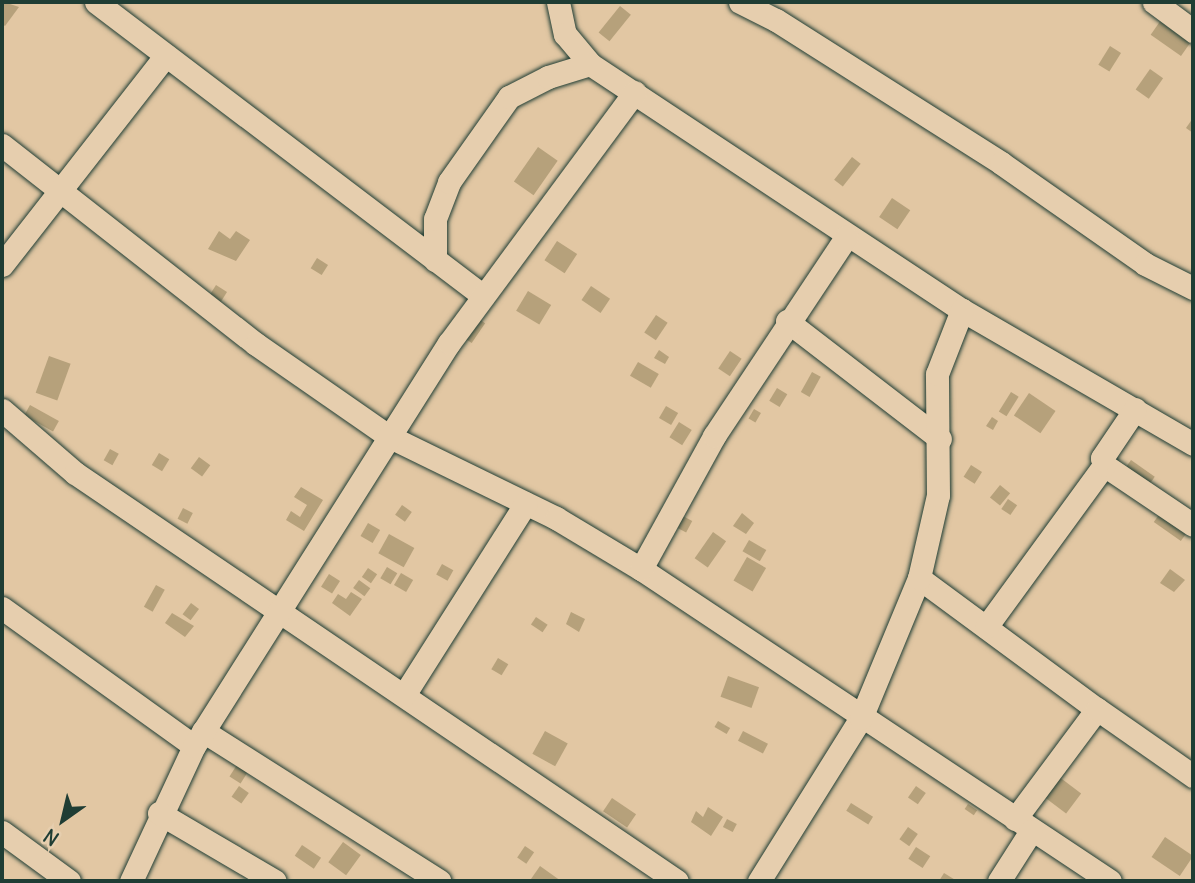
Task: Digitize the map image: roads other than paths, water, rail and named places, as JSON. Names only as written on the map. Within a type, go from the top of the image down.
[{"type":"street","points":[[96,2],[483,296]]},
{"type":"street","points":[[558,2],[565,34],[590,64],[846,237],[962,310],[1193,444]]},
{"type":"street","points":[[740,2],[781,11],[1145,264],[1193,288]]},
{"type":"street","points":[[1154,2],[1193,31]]},
{"type":"street","points":[[2,265],[166,55]]},
{"type":"street","points":[[435,260],[435,219],[449,182],[509,97],[548,77],[590,64]]},
{"type":"street","points":[[131,881],[159,813],[198,738],[275,612],[483,296],[635,92]]},
{"type":"street","points":[[2,145],[256,344],[390,437],[526,503],[641,569],[861,718],[1110,881]]},
{"type":"street","points":[[641,569],[714,436],[787,321],[846,237]]},
{"type":"street","points":[[759,881],[861,718],[919,578],[938,495],[940,439],[936,416],[937,374],[962,310]]},
{"type":"street","points":[[787,321],[940,439]]},
{"type":"street","points":[[1135,409],[1102,458],[1104,465],[1193,525]]},
{"type":"street","points":[[2,410],[75,473],[275,612],[404,695],[677,881]]},
{"type":"street","points":[[986,627],[1104,465]]},
{"type":"street","points":[[404,695],[526,503]]},
{"type":"street","points":[[919,578],[1193,776]]},
{"type":"street","points":[[2,608],[198,738],[439,881]]},
{"type":"street","points":[[999,881],[1023,825],[1097,709]]},
{"type":"street","points":[[159,813],[275,881]]},
{"type":"street","points":[[2,832],[69,881]]}]
